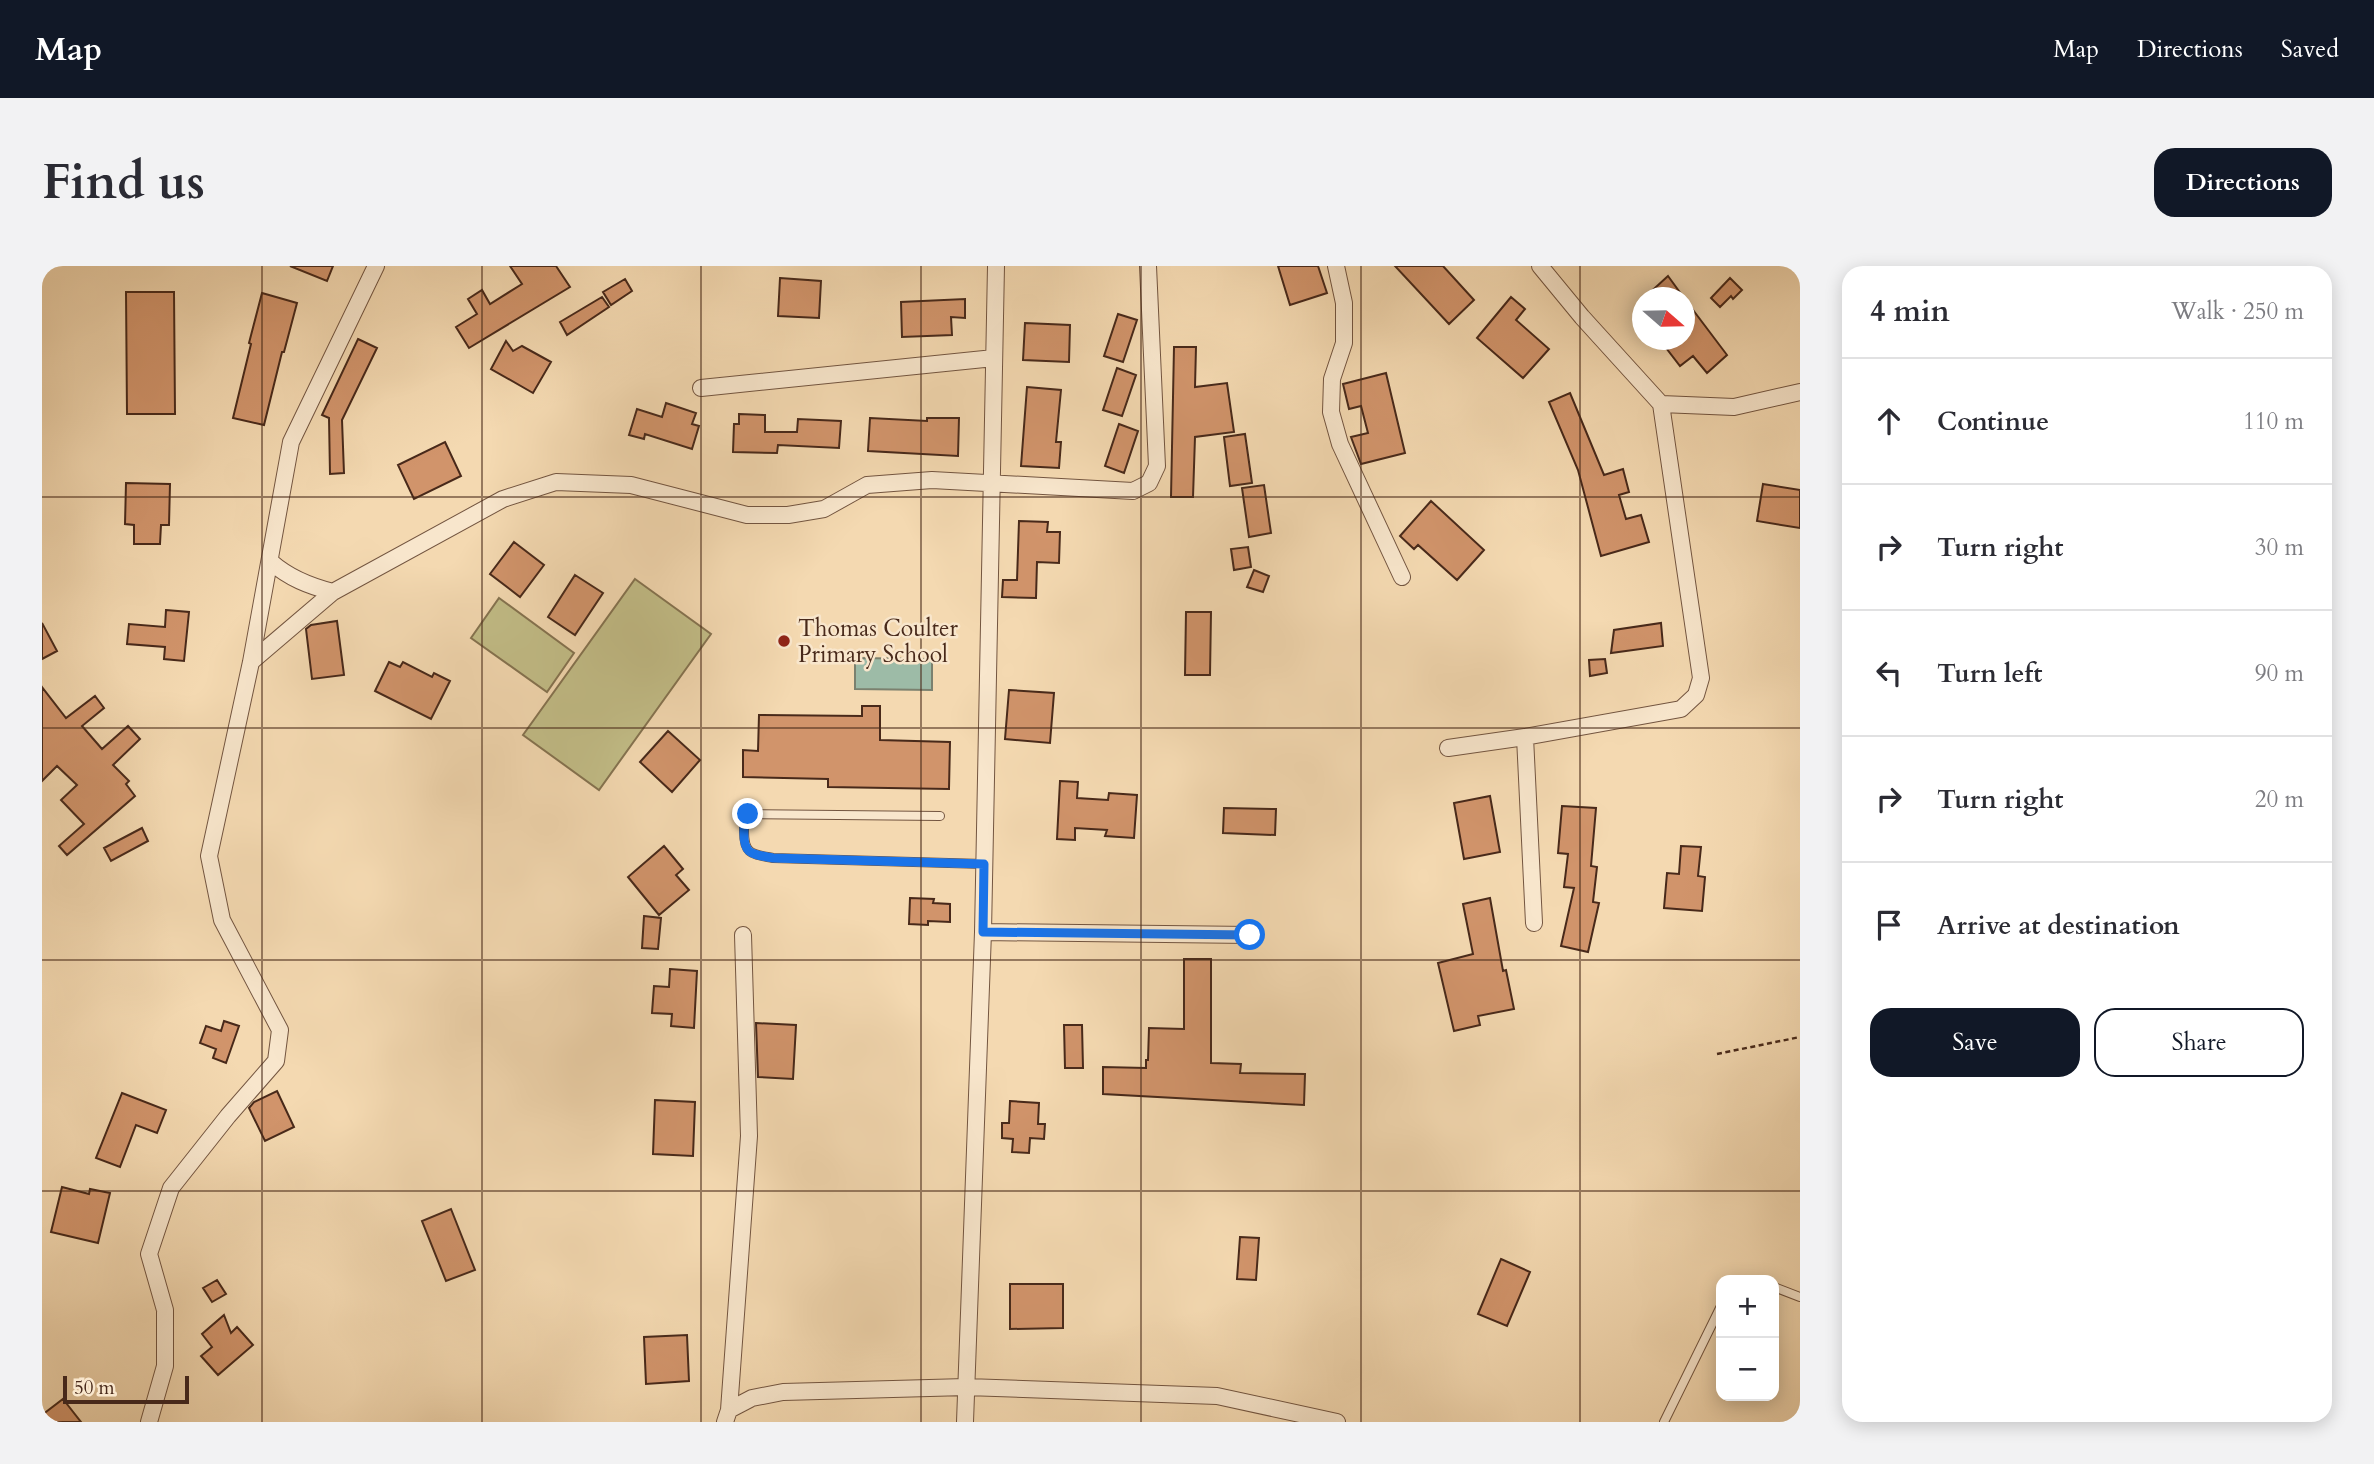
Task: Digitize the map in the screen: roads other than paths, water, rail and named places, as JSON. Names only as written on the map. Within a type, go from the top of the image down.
[{"type":"street","points":[[149,1422],[165,1366],[164,1310],[149,1254],[171,1188],[276,1061],[280,1030],[222,920],[209,856],[271,562],[291,442],[376,266]]},
{"type":"street","points":[[965,1422],[983,932],[996,266]]},
{"type":"street","points":[[251,662],[332,592],[503,499],[556,482],[631,485],[747,515],[788,515],[824,509],[866,485],[932,480],[1133,491],[1149,483],[1157,466],[1148,266]]},
{"type":"street","points":[[1336,266],[1344,303],[1344,343],[1332,379],[1331,412],[1340,444],[1402,577]]},
{"type":"street","points":[[1448,748],[1681,709],[1696,695],[1702,678],[1661,404],[1540,266]]},
{"type":"street","points":[[701,388],[994,358]]},
{"type":"street","points":[[1661,404],[1734,407],[1800,392]]},
{"type":"street","points":[[271,562],[307,586],[332,592]]},
{"type":"street","points":[[1525,737],[1534,923]]},
{"type":"street","points":[[983,932],[1250,935]]},
{"type":"street","points":[[727,1416],[749,1136],[743,935]]},
{"type":"street","points":[[727,1416],[752,1398],[783,1392],[966,1387],[1217,1396],[1336,1422]]},
{"type":"lane","points":[[940,816],[748,814],[744,819],[744,845],[747,851],[773,858],[984,864]]},
{"type":"lane","points":[[1779,1289],[1800,1297]]},
{"type":"lane","points":[[1664,1422],[1716,1316]]},
{"type":"place","name":"Thomas Coulter Primary School","points":[[784,641]]}]
